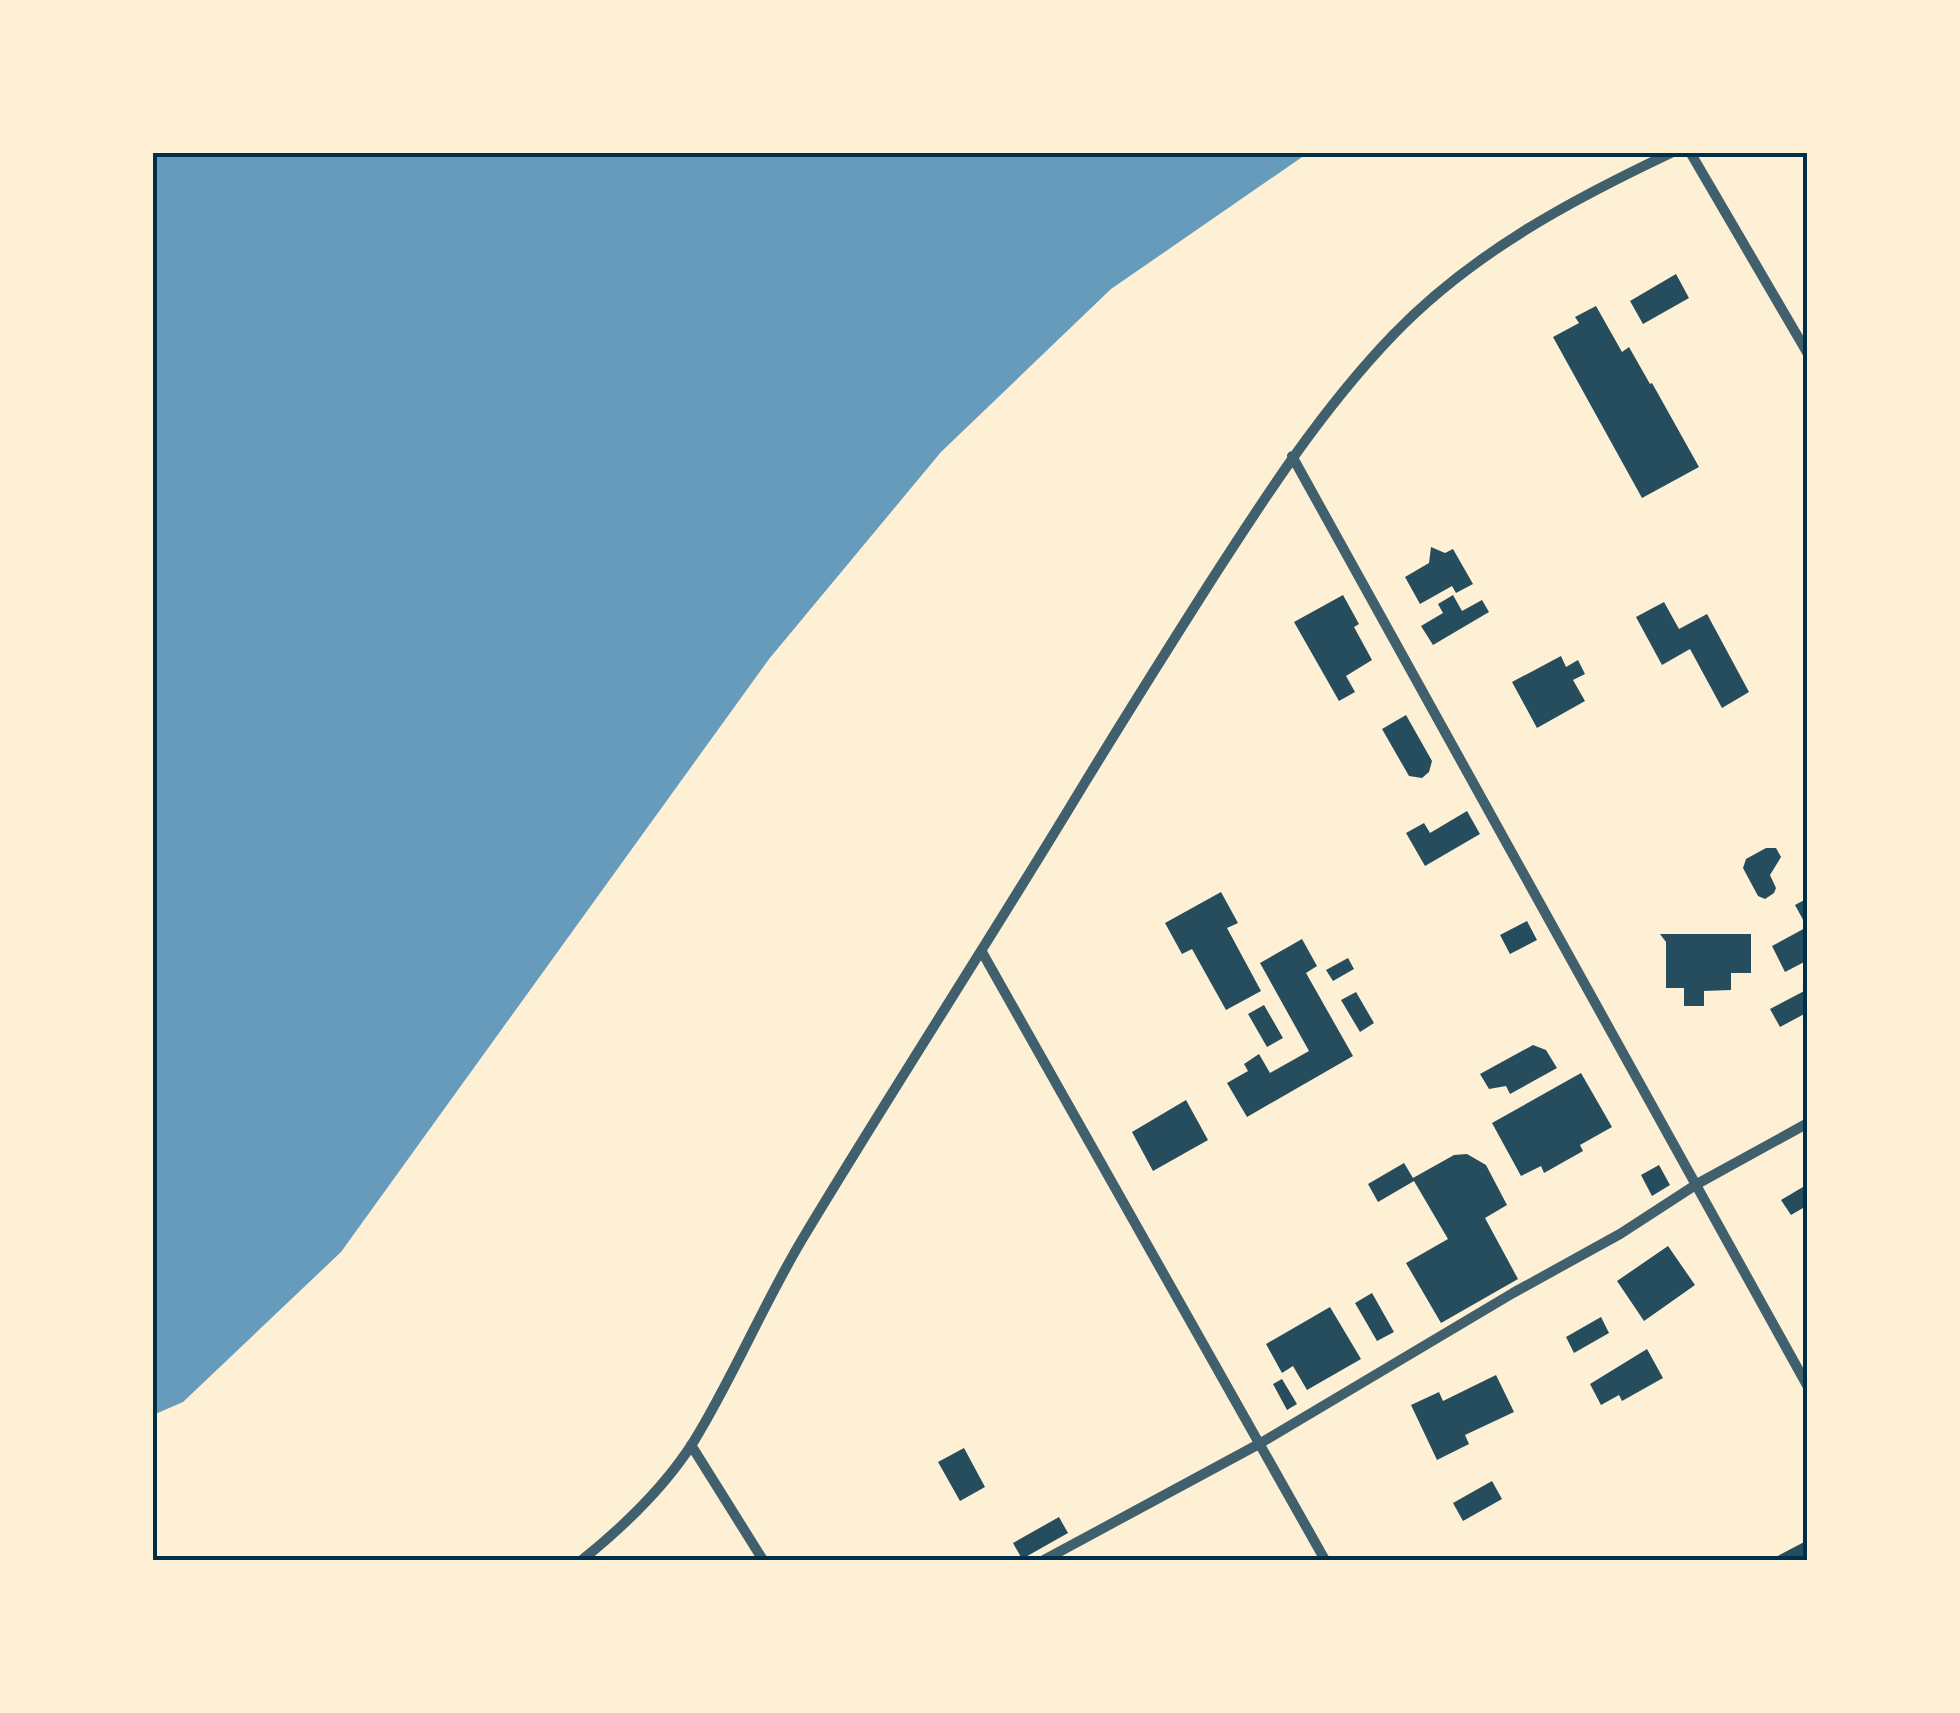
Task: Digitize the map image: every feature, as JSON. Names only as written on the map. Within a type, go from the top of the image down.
[{"type":"street","points":[[582,1560],[616,1532],[692,1445],[792,1254],[1292,456],[1394,334],[1449,284],[1546,217],[1673,152]]},
{"type":"street","points":[[1690,152],[1808,354]]},
{"type":"street","points":[[1292,456],[1808,1388]]},
{"type":"street","points":[[982,952],[1325,1560]]},
{"type":"street","points":[[1044,1560],[1259,1444],[1513,1292],[1620,1234],[1697,1184],[1808,1123]]},
{"type":"street","points":[[692,1445],[763,1560]]},
{"type":"water","points":[[153,152],[1308,153],[1111,289],[941,452],[769,659],[341,1252],[183,1402],[153,1415]]},
{"type":"building","points":[[1676,274],[1689,298],[1643,324],[1630,301]]},
{"type":"building","points":[[1596,306],[1622,352],[1629,347],[1699,467],[1642,498],[1553,337],[1579,323],[1575,317]]},
{"type":"building","points":[[1431,547],[1445,553],[1453,549],[1473,584],[1456,593],[1452,586],[1420,604],[1405,577],[1429,563]]},
{"type":"building","points":[[1343,595],[1372,660],[1346,676],[1355,692],[1339,701],[1294,622]]},
{"type":"building","points":[[1453,595],[1462,611],[1482,600],[1489,612],[1433,645],[1421,626],[1443,613],[1438,604]]},
{"type":"building","points":[[1664,602],[1679,629],[1707,614],[1749,692],[1722,708],[1690,649],[1662,665],[1636,617]]},
{"type":"building","points":[[1561,656],[1566,667],[1578,660],[1585,674],[1573,680],[1585,701],[1537,728],[1512,682]]},
{"type":"building","points":[[1406,715],[1432,761],[1422,778],[1409,776],[1382,729]]},
{"type":"building","points":[[1467,811],[1480,834],[1425,866],[1406,833],[1424,823],[1430,833]]},
{"type":"building","points":[[1766,848],[1776,848],[1781,857],[1770,875],[1776,888],[1765,899],[1758,896],[1743,868],[1746,859]]},
{"type":"building","points":[[1221,892],[1238,923],[1227,928],[1261,991],[1226,1010],[1192,949],[1182,954],[1165,923]]},
{"type":"building","points":[[1808,898],[1808,960],[1785,972],[1772,946],[1807,927],[1795,905]]},
{"type":"building","points":[[1527,921],[1537,940],[1510,954],[1500,935]]},
{"type":"building","points":[[1660,934],[1751,934],[1751,973],[1731,973],[1731,990],[1704,991],[1704,1006],[1684,1006],[1684,988],[1666,988],[1666,942]]},
{"type":"building","points":[[1302,939],[1317,966],[1306,973],[1353,1056],[1247,1117],[1227,1083],[1248,1071],[1244,1064],[1259,1054],[1270,1073],[1309,1051],[1260,963]]},
{"type":"building","points":[[1348,958],[1354,969],[1333,981],[1326,970]]},
{"type":"building","points":[[1808,989],[1808,1012],[1780,1027],[1770,1009]]},
{"type":"building","points":[[1356,992],[1374,1023],[1360,1032],[1341,1000]]},
{"type":"building","points":[[1264,1005],[1283,1038],[1267,1047],[1248,1014]]},
{"type":"building","points":[[1533,1045],[1546,1050],[1557,1068],[1510,1094],[1506,1086],[1489,1089],[1480,1074]]},
{"type":"building","points":[[1581,1073],[1612,1127],[1580,1145],[1583,1151],[1544,1173],[1541,1166],[1521,1176],[1492,1123]]},
{"type":"building","points":[[1186,1100],[1208,1140],[1153,1171],[1132,1132]]},
{"type":"building","points":[[1467,1154],[1486,1165],[1507,1205],[1485,1218],[1518,1279],[1441,1323],[1406,1263],[1448,1239],[1414,1181],[1378,1202],[1368,1184],[1404,1163],[1413,1178],[1454,1155]]},
{"type":"building","points":[[1659,1165],[1670,1185],[1652,1196],[1641,1175]]},
{"type":"building","points":[[1808,1184],[1808,1205],[1791,1215],[1781,1200]]},
{"type":"building","points":[[1668,1246],[1695,1285],[1644,1321],[1617,1281]]},
{"type":"building","points":[[1372,1293],[1394,1332],[1377,1341],[1355,1303]]},
{"type":"building","points":[[1330,1307],[1361,1359],[1307,1390],[1293,1366],[1282,1373],[1266,1344]]},
{"type":"building","points":[[1601,1317],[1609,1333],[1574,1353],[1566,1337]]},
{"type":"building","points":[[1647,1349],[1663,1378],[1622,1401],[1619,1395],[1601,1405],[1590,1384]]},
{"type":"building","points":[[1496,1375],[1514,1412],[1465,1435],[1469,1444],[1437,1460],[1411,1405],[1439,1392],[1443,1401]]},
{"type":"building","points":[[1282,1379],[1297,1404],[1287,1410],[1273,1384]]},
{"type":"building","points":[[964,1448],[985,1487],[960,1501],[938,1462]]},
{"type":"building","points":[[1492,1481],[1502,1499],[1463,1521],[1453,1503]]},
{"type":"building","points":[[1059,1517],[1068,1533],[1022,1559],[1013,1543]]},
{"type":"building","points":[[1808,1540],[1808,1560],[1770,1560]]}]
